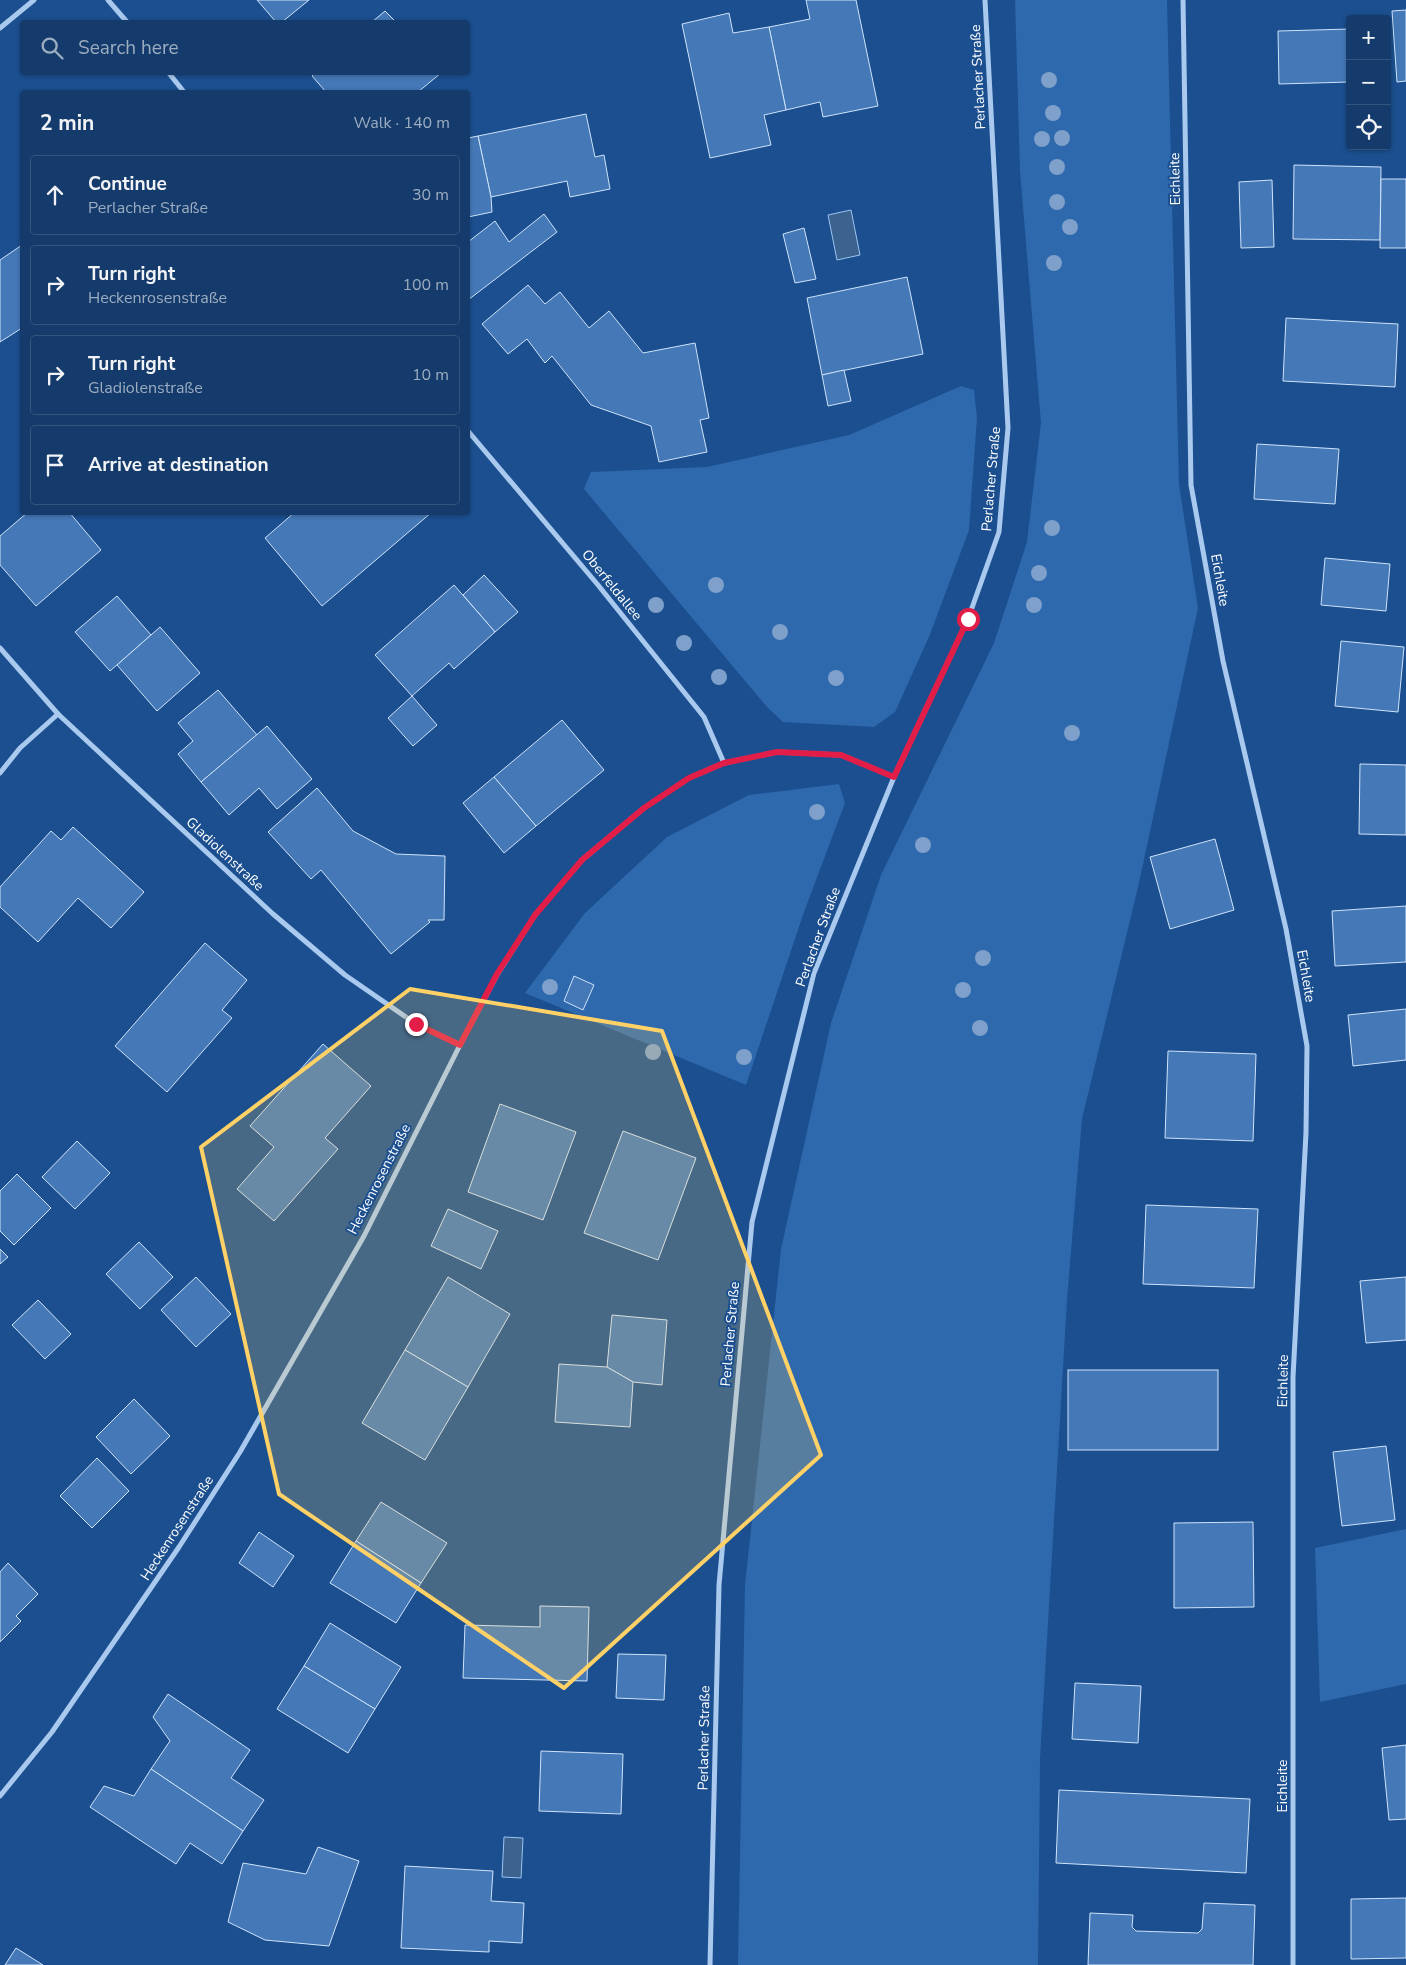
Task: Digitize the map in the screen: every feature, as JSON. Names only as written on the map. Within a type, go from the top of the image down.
[{"type":"street","points":[[0,28],[34,0]]},
{"type":"street","points":[[108,0],[125,20]]},
{"type":"street","name":"Perlacher Straße","points":[[710,1965],[719,1585],[752,1222],[814,973],[894,777],[968,619],[999,532],[1008,428],[985,0]]},
{"type":"street","name":"Eichleite","points":[[1183,0],[1191,485],[1223,661],[1286,929],[1307,1046],[1306,1133],[1293,1377],[1294,1965]]},
{"type":"street","points":[[170,75],[182,90]]},
{"type":"street","name":"Oberfeldallee","points":[[470,433],[598,585],[704,718],[724,763]]},
{"type":"street","name":"Gladiolenstraße","points":[[0,648],[58,714],[273,914],[345,975],[416,1024],[460,1045]]},
{"type":"street","points":[[0,773],[20,748],[58,714]]},
{"type":"street","name":"Heckenrosenstraße","points":[[0,1796],[52,1732],[179,1547],[240,1452],[364,1236],[497,974],[535,915],[582,860],[651,803],[689,778],[724,763],[777,752],[841,755],[894,777]]},
{"type":"highlighted area","points":[[410,989],[662,1031],[821,1455],[564,1688],[279,1494],[201,1147]]},
{"type":"shaded area","points":[[1015,0],[1167,0],[1179,484],[1198,608],[1139,883],[1082,1119],[1067,1300],[1040,1759],[1038,1965],[738,1965],[745,1585],[781,1249],[831,1023],[881,875],[994,643],[1027,542],[1041,423],[1020,171]]},
{"type":"shaded area","points":[[851,210],[860,255],[837,260],[828,215]]},
{"type":"shaded area","points":[[961,386],[974,390],[977,418],[969,530],[929,637],[895,712],[874,727],[783,722],[767,707],[584,489],[591,472],[707,467],[849,435]]},
{"type":"shaded area","points":[[839,784],[845,803],[804,912],[746,1085],[525,993],[585,913],[667,837],[749,795]]},
{"type":"shaded area","points":[[1406,1529],[1406,1684],[1320,1702],[1315,1548]]},
{"type":"shaded area","points":[[504,1837],[523,1838],[521,1878],[502,1877]]},
{"type":"building","points":[[257,0],[309,0],[284,20],[274,20]]},
{"type":"building","points":[[806,0],[856,0],[878,106],[823,117],[820,102],[786,110],[769,27],[810,19]]},
{"type":"building","points":[[1406,10],[1406,81],[1397,82],[1392,11]]},
{"type":"building","points":[[385,11],[394,20],[374,20]]},
{"type":"building","points":[[729,13],[733,33],[769,27],[786,110],[764,115],[771,145],[710,158],[682,24]]},
{"type":"building","points":[[1346,29],[1346,82],[1279,84],[1278,31]]},
{"type":"building","points":[[439,75],[420,90],[324,90],[312,76]]},
{"type":"building","points":[[586,114],[595,157],[604,155],[610,189],[570,197],[567,181],[491,197],[478,136]]},
{"type":"building","points":[[478,136],[491,197],[492,212],[470,217],[470,138]]},
{"type":"building","points":[[1294,165],[1381,167],[1380,240],[1293,239]]},
{"type":"building","points":[[1381,179],[1406,179],[1406,248],[1380,248]]},
{"type":"building","points":[[1272,180],[1274,247],[1241,248],[1239,182]]},
{"type":"building","points":[[544,214],[557,232],[470,298],[470,240],[495,221],[509,242]]},
{"type":"building","points":[[804,228],[816,279],[795,283],[783,234]]},
{"type":"building","points":[[20,246],[20,329],[0,342],[0,260]]},
{"type":"building","points":[[907,277],[923,354],[822,375],[807,298]]},
{"type":"building","points":[[528,285],[545,304],[560,292],[589,328],[609,311],[643,353],[695,343],[709,418],[700,420],[707,452],[659,462],[651,426],[591,405],[552,356],[545,363],[527,339],[508,354],[482,324]]},
{"type":"building","points":[[1286,318],[1398,324],[1395,387],[1283,381]]},
{"type":"building","points":[[844,370],[851,401],[828,406],[822,375]]},
{"type":"building","points":[[1257,444],[1339,449],[1335,504],[1254,499]]},
{"type":"building","points":[[24,515],[72,515],[101,550],[36,606],[0,565],[0,536]]},
{"type":"building","points":[[292,515],[428,515],[322,606],[265,538]]},
{"type":"building","points":[[1325,558],[1390,564],[1386,611],[1321,605]]},
{"type":"building","points":[[484,575],[518,612],[495,632],[463,595]]},
{"type":"building","points":[[454,585],[495,632],[454,669],[449,663],[412,696],[375,655]]},
{"type":"building","points":[[117,596],[151,635],[110,671],[75,632]]},
{"type":"building","points":[[160,627],[200,673],[157,711],[117,665]]},
{"type":"building","points":[[1341,641],[1404,647],[1398,712],[1335,706]]},
{"type":"building","points":[[218,690],[257,735],[201,782],[178,754],[193,741],[178,723]]},
{"type":"building","points":[[412,696],[437,725],[413,746],[388,718]]},
{"type":"building","points":[[562,720],[604,770],[536,826],[494,777]]},
{"type":"building","points":[[267,726],[312,779],[277,809],[259,788],[229,815],[201,782]]},
{"type":"building","points":[[1360,764],[1406,765],[1406,835],[1359,834]]},
{"type":"building","points":[[494,777],[536,826],[504,853],[463,803]]},
{"type":"building","points":[[317,788],[353,831],[396,854],[445,856],[444,920],[428,920],[430,922],[391,954],[321,870],[311,879],[268,832]]},
{"type":"building","points":[[73,827],[144,892],[111,928],[78,898],[38,942],[0,907],[0,887],[51,831],[61,840]]},
{"type":"building","points":[[1215,839],[1234,910],[1170,929],[1150,857]]},
{"type":"building","points":[[1406,906],[1406,962],[1335,966],[1332,911]]},
{"type":"building","points":[[205,943],[247,980],[222,1010],[232,1018],[167,1092],[115,1046]]},
{"type":"building","points":[[574,976],[594,985],[583,1010],[564,1001]]},
{"type":"building","points":[[1406,1009],[1406,1060],[1353,1066],[1348,1015]]},
{"type":"building","points":[[323,1044],[371,1086],[325,1138],[338,1149],[274,1221],[237,1189],[274,1147],[250,1126]]},
{"type":"building","points":[[1168,1051],[1256,1054],[1253,1141],[1165,1138]]},
{"type":"building","points":[[500,1104],[576,1132],[543,1220],[468,1192]]},
{"type":"building","points":[[623,1131],[696,1158],[658,1260],[584,1233]]},
{"type":"building","points":[[77,1141],[110,1173],[75,1209],[42,1177]]},
{"type":"building","points":[[17,1174],[51,1208],[14,1245],[0,1231],[0,1191]]},
{"type":"building","points":[[1146,1205],[1258,1209],[1254,1288],[1143,1284]]},
{"type":"building","points":[[448,1209],[498,1231],[481,1269],[431,1246]]},
{"type":"building","points":[[139,1242],[173,1277],[140,1309],[106,1274]]},
{"type":"building","points":[[0,1249],[8,1257],[0,1264]]},
{"type":"building","points":[[196,1277],[231,1314],[196,1347],[161,1310]]},
{"type":"building","points":[[448,1277],[510,1314],[468,1387],[405,1350]]},
{"type":"building","points":[[1406,1277],[1406,1340],[1366,1343],[1360,1281]]},
{"type":"building","points":[[38,1300],[71,1334],[45,1359],[12,1325]]},
{"type":"building","points":[[612,1315],[667,1320],[662,1385],[633,1382],[607,1367]]},
{"type":"building","points":[[405,1350],[468,1387],[425,1460],[362,1423]]},
{"type":"building","points":[[559,1364],[607,1367],[633,1382],[630,1427],[555,1422]]},
{"type":"building","points":[[1068,1370],[1218,1370],[1218,1450],[1068,1450]]},
{"type":"building","points":[[134,1399],[170,1436],[131,1474],[96,1437]]},
{"type":"building","points":[[1386,1446],[1395,1520],[1342,1526],[1333,1452]]},
{"type":"building","points":[[97,1458],[129,1491],[92,1528],[60,1496]]},
{"type":"building","points":[[381,1502],[447,1543],[421,1583],[356,1541]]},
{"type":"building","points":[[1253,1522],[1254,1607],[1174,1608],[1174,1523]]},
{"type":"building","points":[[259,1532],[294,1556],[273,1587],[239,1563]]},
{"type":"building","points":[[356,1541],[421,1583],[396,1623],[330,1583]]},
{"type":"building","points":[[8,1563],[38,1594],[16,1616],[21,1621],[0,1642],[0,1572]]},
{"type":"building","points":[[540,1606],[589,1607],[587,1681],[463,1678],[465,1625],[540,1627]]},
{"type":"building","points":[[330,1623],[401,1667],[375,1709],[304,1666]]},
{"type":"building","points":[[618,1654],[666,1655],[664,1700],[616,1698]]},
{"type":"building","points":[[304,1666],[375,1709],[348,1753],[277,1709]]},
{"type":"building","points":[[1075,1683],[1141,1686],[1138,1743],[1072,1739]]},
{"type":"building","points":[[168,1694],[250,1750],[231,1778],[264,1800],[243,1831],[151,1769],[170,1741],[153,1717]]},
{"type":"building","points":[[1406,1745],[1406,1819],[1389,1820],[1382,1748]]},
{"type":"building","points":[[541,1751],[623,1754],[621,1814],[539,1811]]},
{"type":"building","points":[[151,1769],[243,1831],[222,1864],[190,1843],[176,1864],[90,1807],[104,1786],[134,1796]]},
{"type":"building","points":[[1059,1790],[1250,1799],[1246,1873],[1056,1863]]},
{"type":"building","points":[[318,1847],[359,1861],[329,1946],[265,1940],[228,1922],[243,1863],[306,1874]]},
{"type":"building","points":[[405,1866],[493,1871],[491,1901],[524,1903],[522,1943],[489,1941],[489,1952],[401,1948]]},
{"type":"building","points":[[1406,1898],[1406,1958],[1351,1959],[1351,1899]]},
{"type":"building","points":[[1204,1903],[1255,1905],[1253,1965],[1088,1965],[1090,1913],[1133,1915],[1132,1927],[1136,1931],[1198,1933],[1202,1929]]},
{"type":"building","points":[[16,1948],[43,1965],[5,1965]]},
{"type":"route","points":[[416,1024],[460,1045],[497,974],[535,915],[582,860],[644,808],[689,778],[724,763],[777,752],[841,755],[894,777],[968,619]]}]
